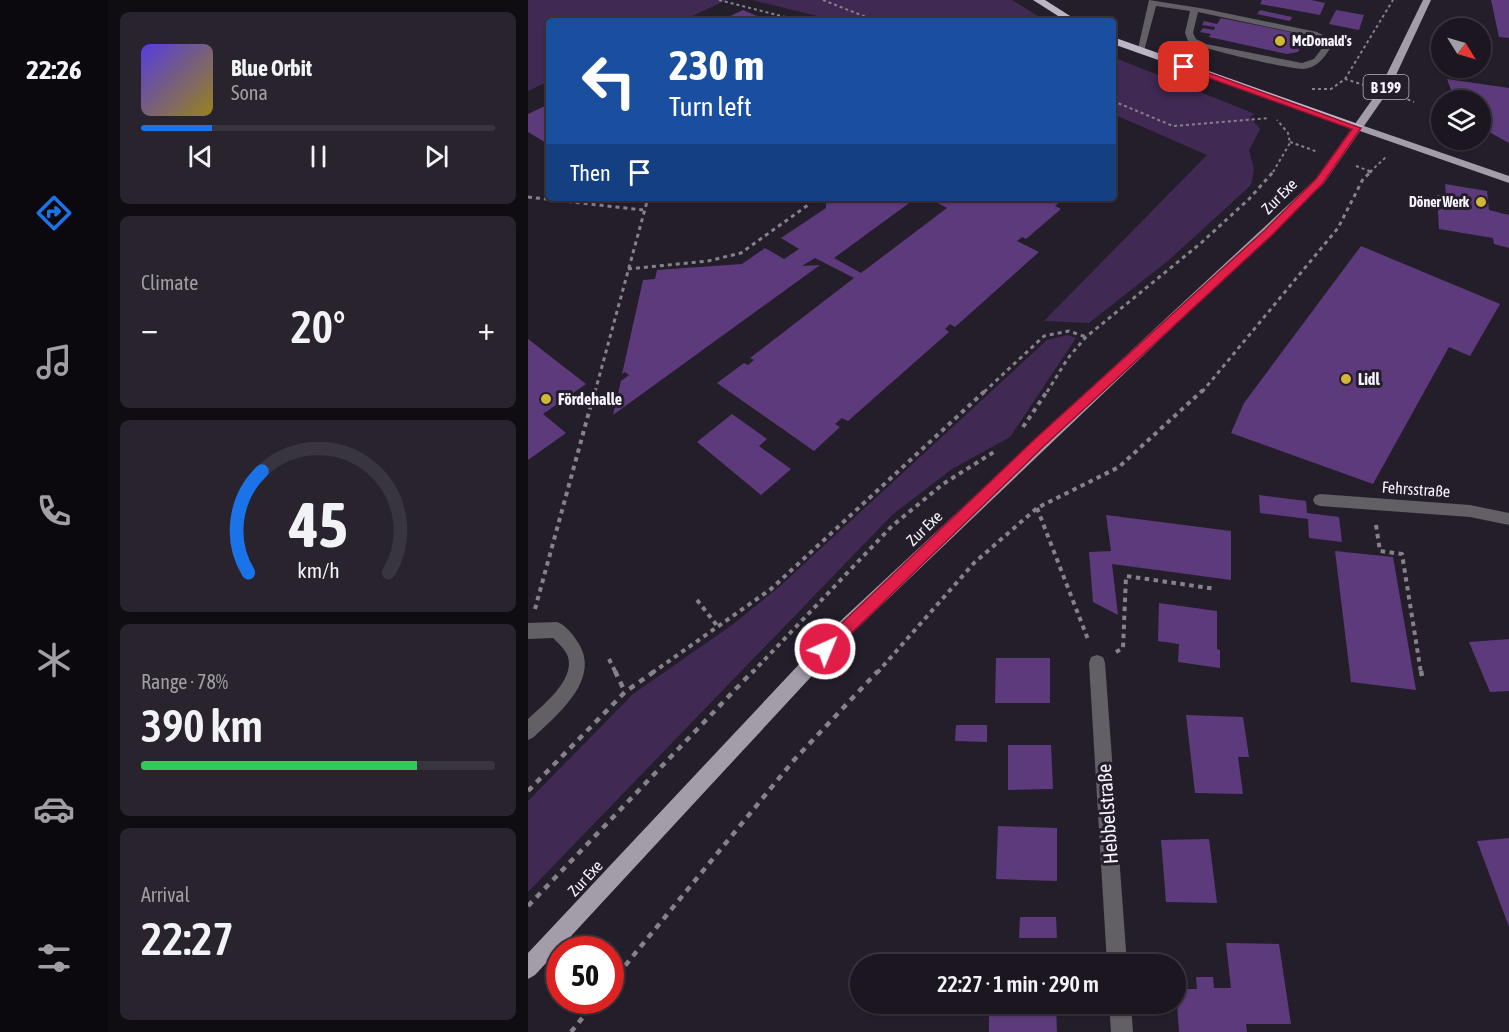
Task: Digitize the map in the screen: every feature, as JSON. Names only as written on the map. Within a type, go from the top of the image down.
[{"type":"highway","points":[[1038,0],[1068,18]]},
{"type":"highway","points":[[1116,41],[1357,128]]},
{"type":"main road","name":"B 199","points":[[1357,128],[1384,90],[1427,0]]},
{"type":"main road","points":[[1357,128],[1509,180]]},
{"type":"main road","name":"Zur Exe","points":[[528,968],[841,632],[1041,442],[1268,232],[1320,181],[1357,128]]},
{"type":"street","points":[[1140,51],[1153,2],[1194,10],[1314,34],[1324,39],[1327,47],[1317,61],[1303,66],[1204,46],[1192,41],[1189,33],[1194,10]]},
{"type":"street","name":"Fehrsstraße","points":[[1320,500],[1470,510],[1509,519]]},
{"type":"street","points":[[528,731],[568,690],[578,662],[572,645],[556,630],[529,630]]},
{"type":"street","name":"Hebbelstraße","points":[[1097,663],[1116,954]]},
{"type":"street","points":[[1121,1014],[1122,1032]]},
{"type":"path","points":[[719,0],[785,17]]},
{"type":"path","points":[[823,0],[872,18]]},
{"type":"path","points":[[1116,101],[1173,126],[1275,119],[1307,89],[1331,89],[1345,79],[1393,0]]},
{"type":"path","points":[[1345,79],[1384,90]]},
{"type":"path","points":[[1021,429],[1062,365],[1086,337],[1145,291],[1229,217],[1268,177],[1284,155],[1290,142],[1287,131],[1275,119]]},
{"type":"path","points":[[624,967],[794,760],[898,650],[974,563],[1037,508],[1119,467],[1210,384],[1338,228],[1363,179],[1383,161],[1397,141]]},
{"type":"path","points":[[528,197],[546,199]]},
{"type":"path","points":[[563,201],[643,210]]},
{"type":"path","points":[[529,630],[647,201]]},
{"type":"path","points":[[628,269],[708,261],[741,253],[808,205],[808,201]]},
{"type":"path","points":[[528,791],[625,692],[719,628],[771,589],[1044,336],[1069,331],[1086,337]]},
{"type":"path","points":[[528,906],[892,526],[943,484],[1006,444]]},
{"type":"path","points":[[1373,504],[1380,550],[1402,554],[1422,676]]},
{"type":"path","points":[[1037,508],[1097,663],[1123,648],[1125,576],[1216,589]]},
{"type":"path","points":[[698,600],[719,628]]},
{"type":"path","points":[[609,659],[625,692]]},
{"type":"path","points":[[571,1032],[586,1014]]},
{"type":"shaded area","points":[[528,0],[727,0],[688,18],[546,18],[546,82],[528,91]]},
{"type":"shaded area","points":[[752,0],[1012,0],[1041,18],[826,18]]},
{"type":"shaded area","points":[[1116,58],[1255,114],[1250,117],[1260,129],[1249,150],[1254,169],[1251,185],[1169,260],[1089,323],[1044,321],[1207,155],[1116,115]]},
{"type":"shaded area","points":[[1067,335],[1076,338],[1010,437],[952,469],[892,515],[528,892],[528,801],[633,694],[732,625],[778,588],[1047,340]]},
{"type":"building","points":[[1262,0],[1311,0],[1325,3],[1320,15],[1260,4]]},
{"type":"building","points":[[1491,0],[1509,0],[1509,38],[1499,37]]},
{"type":"building","points":[[743,10],[762,18],[726,18]]},
{"type":"building","points":[[1260,10],[1292,17],[1290,21],[1257,14]]},
{"type":"building","points":[[1336,10],[1364,15],[1359,30],[1329,24]]},
{"type":"building","points":[[1221,18],[1306,36],[1298,52],[1287,54],[1209,37],[1211,34],[1200,32],[1203,28],[1214,30],[1215,27],[1202,25],[1204,21],[1217,24]]},
{"type":"building","points":[[1447,79],[1509,88],[1509,143],[1491,133],[1491,90],[1451,90]]},
{"type":"building","points":[[546,105],[546,143],[528,132],[528,114]]},
{"type":"building","points":[[1445,184],[1487,191],[1489,210],[1509,215],[1509,248],[1494,244],[1493,238],[1439,229],[1437,195],[1446,195]]},
{"type":"building","points":[[826,201],[912,201],[834,258],[861,273],[947,208],[934,201],[953,203],[956,201],[1061,201],[1055,206],[1061,209],[1026,239],[1022,237],[1017,241],[1039,252],[955,327],[950,324],[945,329],[949,332],[848,421],[842,418],[835,424],[840,427],[814,451],[717,383],[744,363],[748,365],[754,360],[750,358],[854,278],[815,258],[802,266],[820,265],[613,415],[621,381],[629,375],[625,372],[622,374],[643,280],[655,279],[657,270],[742,264],[765,248],[784,259],[799,249],[781,238],[826,208]]},
{"type":"building","name":"Lidl","points":[[1361,246],[1500,304],[1470,356],[1449,347],[1373,484],[1231,433],[1244,403]]},
{"type":"building","name":"Fördehalle","points":[[528,339],[586,384],[543,414],[566,433],[528,460]]},
{"type":"building","points":[[732,414],[767,439],[759,446],[791,469],[761,495],[697,442]]},
{"type":"building","points":[[1259,495],[1306,501],[1307,513],[1339,517],[1342,542],[1309,538],[1308,519],[1260,513]]},
{"type":"building","points":[[1106,515],[1231,531],[1231,580],[1112,564],[1118,615],[1093,602],[1089,552],[1111,551]]},
{"type":"building","points":[[1335,551],[1393,557],[1416,690],[1351,682]]},
{"type":"building","points":[[1159,603],[1217,611],[1217,649],[1220,650],[1220,668],[1178,662],[1179,644],[1158,641]]},
{"type":"building","points":[[1509,639],[1509,691],[1490,692],[1469,642]]},
{"type":"building","points":[[996,658],[1050,658],[1050,703],[995,703]]},
{"type":"building","points":[[1186,715],[1243,717],[1249,757],[1238,757],[1243,794],[1195,793]]},
{"type":"building","points":[[956,725],[987,725],[987,742],[955,741]]},
{"type":"building","points":[[1008,745],[1051,745],[1053,789],[1008,790]]},
{"type":"building","points":[[998,826],[1057,828],[1057,881],[996,879]]},
{"type":"building","points":[[1509,838],[1509,927],[1477,841]]},
{"type":"building","points":[[1209,839],[1217,903],[1166,902],[1161,840]]},
{"type":"building","points":[[1020,917],[1056,917],[1057,938],[1019,938]]},
{"type":"building","points":[[1226,943],[1279,944],[1291,1024],[1246,1024],[1247,1032],[1179,1032],[1178,1014],[1186,1014],[1186,989],[1197,989],[1196,977],[1213,977],[1214,988],[1231,988]]},
{"type":"building","points":[[989,1014],[1056,1014],[1057,1032],[989,1032]]},
{"type":"place","name":"McDonald's","points":[[1280,41]]},
{"type":"place","name":"Döner Werk","points":[[1481,202]]},
{"type":"place","name":"Lidl","points":[[1346,379]]},
{"type":"place","name":"Fördehalle","points":[[546,399]]},
{"type":"route","points":[[825,649],[1041,442],[1268,232],[1320,181],[1357,128],[1184,67]]}]
